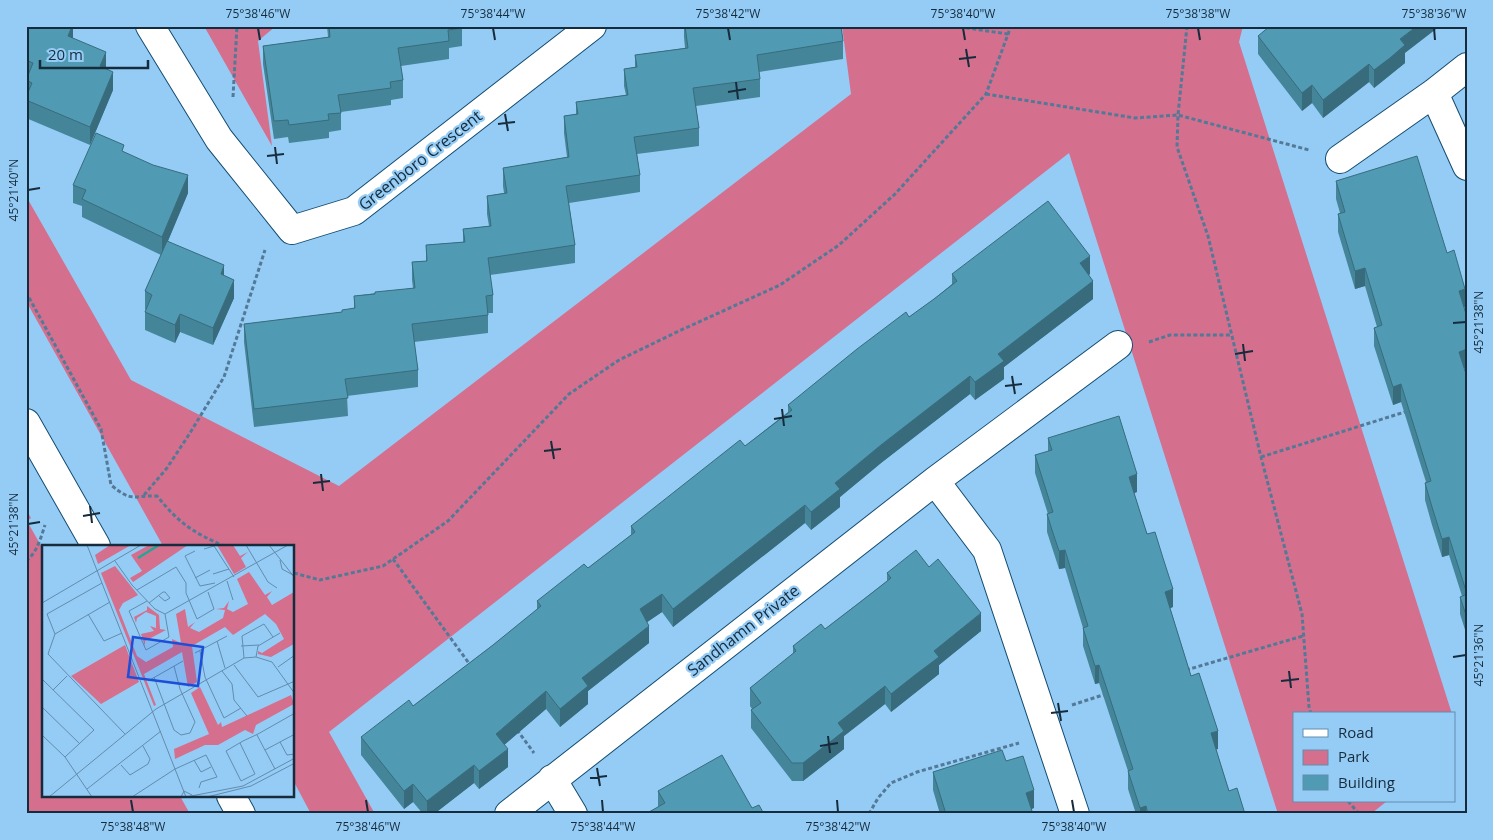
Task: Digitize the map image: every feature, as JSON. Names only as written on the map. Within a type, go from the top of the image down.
[{"type":"street","name":"Greenboro Crescent","points":[[150,26],[219,139],[292,230],[354,211],[592,26]]},
{"type":"street","points":[[1340,159],[1434,93],[1467,67]]},
{"type":"street","points":[[1434,93],[1467,166]]},
{"type":"street","name":"Sandhamn Private","points":[[508,814],[934,481],[1118,345]]},
{"type":"street","points":[[26,423],[95,545]]},
{"type":"street","points":[[934,481],[986,550],[1075,814]]},
{"type":"street","points":[[552,779],[573,814]]},
{"type":"street","points":[[232,798],[240,814]]},
{"type":"path","points":[[219,139],[232,113],[237,26]]},
{"type":"path","points":[[953,26],[1008,34]]},
{"type":"path","points":[[295,574],[320,580],[384,566],[448,521],[569,394],[619,360],[780,286],[839,245],[894,194],[986,94],[1011,26]]},
{"type":"path","points":[[1188,26],[1178,116],[1177,147],[1208,236],[1261,457],[1302,614],[1310,712]]},
{"type":"path","points":[[986,94],[1135,118],[1178,116],[1340,159]]},
{"type":"path","points":[[143,495],[167,468],[224,377],[277,212]]},
{"type":"path","points":[[26,292],[101,429],[111,485],[123,495],[132,498],[143,495],[157,496],[171,514],[196,534],[222,545]]},
{"type":"path","points":[[1118,345],[1138,346],[1170,335],[1232,335]]},
{"type":"path","points":[[1261,457],[1411,411]]},
{"type":"path","points":[[26,561],[37,547],[47,519]]},
{"type":"path","points":[[393,559],[473,669]]},
{"type":"path","points":[[1178,672],[1303,636]]},
{"type":"path","points":[[869,814],[878,798],[892,783],[916,772],[1045,724],[1115,692]]},
{"type":"path","points":[[512,724],[552,779]]},
{"type":"path","points":[[1349,802],[1359,814]]},
{"type":"green space","points":[[204,26],[276,26],[258,41],[272,146]]},
{"type":"green space","points":[[842,26],[1243,26],[1239,42],[1451,712],[1293,712],[1293,802],[1386,802],[1371,814],[1278,814],[1069,153],[329,732],[375,814],[311,814],[295,784],[295,545],[162,545],[26,301],[26,196],[131,380],[339,486],[851,94]]},
{"type":"green space","points":[[26,509],[31,518],[27,521],[42,547],[42,798],[181,798],[190,814],[26,814]]},
{"type":"building","points":[[26,26],[72,26],[68,36],[106,52],[100,66],[113,72],[90,127],[26,100],[32,83],[26,80],[33,63],[26,60]]},
{"type":"building","points":[[329,26],[462,26],[462,28],[448,30],[449,41],[398,48],[403,80],[390,82],[391,88],[338,95],[341,113],[328,114],[329,120],[289,125],[288,120],[274,121],[263,46],[330,37]]},
{"type":"building","points":[[685,26],[841,26],[843,41],[757,55],[760,79],[693,88],[699,128],[634,137],[640,175],[566,186],[575,245],[488,258],[493,295],[486,296],[488,315],[412,324],[418,370],[345,379],[348,398],[254,409],[244,324],[342,312],[342,310],[355,308],[354,296],[415,288],[412,262],[427,261],[426,245],[465,242],[463,229],[491,226],[487,196],[507,193],[503,168],[569,157],[564,116],[578,114],[576,102],[628,95],[624,69],[637,67],[635,55],[688,48]]},
{"type":"building","points":[[1270,26],[1417,26],[1400,39],[1405,45],[1390,58],[1374,70],[1369,64],[1323,100],[1312,85],[1302,93],[1258,36]]},
{"type":"building","points":[[96,133],[124,145],[122,151],[153,165],[188,175],[162,237],[82,199],[86,190],[73,185]]},
{"type":"building","points":[[1417,156],[1447,253],[1454,250],[1465,289],[1459,291],[1467,317],[1467,349],[1459,352],[1467,377],[1467,594],[1449,537],[1442,539],[1425,483],[1431,481],[1401,384],[1393,387],[1374,328],[1382,325],[1365,268],[1355,271],[1338,214],[1345,212],[1336,181]]},
{"type":"building","points":[[1048,201],[1090,256],[1080,263],[1093,281],[998,354],[1004,361],[975,382],[970,376],[881,445],[835,483],[840,489],[811,512],[805,505],[673,609],[662,594],[640,609],[649,626],[582,678],[588,686],[560,709],[546,691],[496,734],[508,749],[479,771],[474,765],[427,801],[413,784],[404,791],[361,737],[409,700],[413,706],[493,645],[541,606],[537,601],[584,564],[588,568],[635,532],[631,526],[740,440],[745,446],[792,410],[788,405],[857,349],[906,312],[909,317],[957,281],[952,274]]},
{"type":"building","points":[[167,241],[224,265],[221,274],[234,280],[213,328],[180,314],[175,325],[145,312],[152,295],[145,291]]},
{"type":"building","points":[[1119,416],[1137,474],[1129,477],[1147,534],[1155,532],[1173,589],[1165,592],[1191,676],[1199,673],[1218,731],[1211,733],[1229,791],[1237,788],[1245,814],[1148,814],[1146,806],[1140,808],[1128,771],[1133,769],[1099,665],[1095,666],[1083,628],[1088,626],[1065,550],[1059,551],[1047,514],[1053,512],[1035,455],[1052,450],[1048,438]]},
{"type":"building","points":[[916,550],[929,567],[938,559],[981,613],[934,651],[939,657],[891,694],[885,686],[838,723],[844,731],[803,763],[792,763],[751,710],[761,703],[750,688],[796,651],[793,646],[821,624],[825,629],[891,578],[887,573]]},
{"type":"building","points":[[1467,594],[1467,618],[1460,597]]},
{"type":"building","points":[[1002,750],[1006,761],[1023,756],[1034,790],[1026,793],[1033,814],[946,814],[933,772]]},
{"type":"building","points":[[722,755],[752,808],[759,805],[764,814],[650,814],[649,812],[665,803],[658,791]]}]
